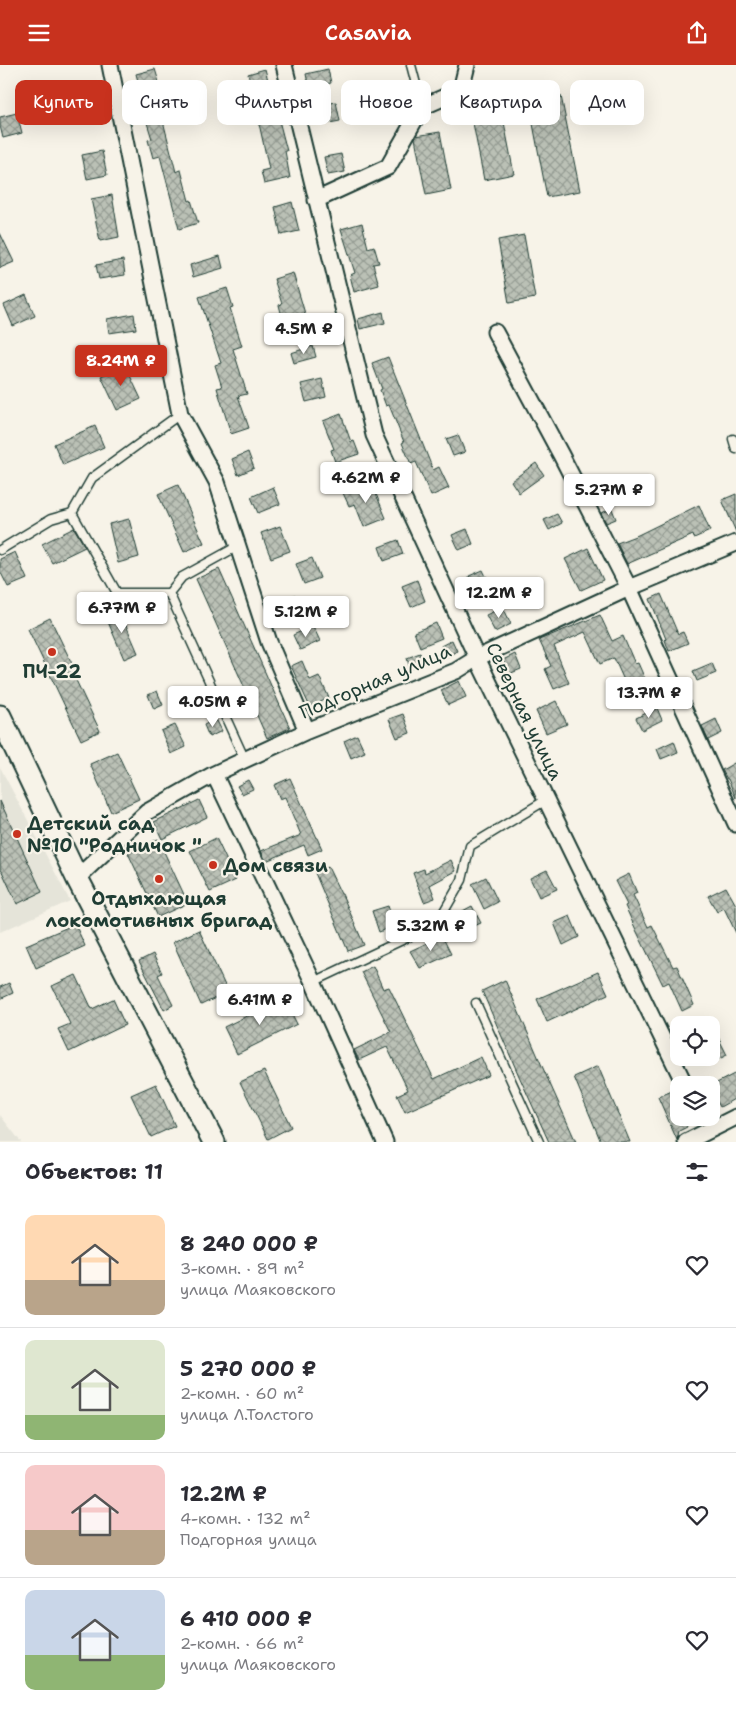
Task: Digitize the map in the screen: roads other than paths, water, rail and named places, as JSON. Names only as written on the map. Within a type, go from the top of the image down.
[{"type":"street","points":[[110,65],[180,413],[217,482],[269,642],[307,731]]},
{"type":"street","name":"Северная улица","points":[[284,65],[374,435],[477,659],[681,1076]]},
{"type":"street","points":[[431,103],[461,90],[467,65]]},
{"type":"street","points":[[316,200],[388,167],[412,125]]},
{"type":"street","points":[[495,332],[629,588],[736,824]]},
{"type":"street","name":"Подгорная улица","points":[[78,877],[148,812],[214,774],[307,731],[456,671],[477,659],[629,588],[736,543]]},
{"type":"street","points":[[0,716],[78,877],[214,1142]]},
{"type":"street","points":[[214,774],[313,982],[385,1142]]},
{"type":"street","points":[[686,1142],[705,1130],[736,1117]]},
{"type":"lane","points":[[411,65],[415,80]]},
{"type":"lane","points":[[0,550],[51,519],[72,513],[92,478],[180,413]]},
{"type":"lane","points":[[733,439],[736,449]]},
{"type":"lane","points":[[72,513],[117,593],[169,593]]},
{"type":"lane","points":[[169,593],[182,577],[238,546]]},
{"type":"lane","points":[[169,593],[246,760]]},
{"type":"lane","points":[[313,982],[415,934],[443,913],[462,880],[470,846],[546,800]]},
{"type":"lane","points":[[476,1003],[539,1142]]},
{"type":"place","name":"ПЧ-22","points":[[52,652]]},
{"type":"place","name":"Детский сад №10 \"Родничок \"","points":[[17,834]]},
{"type":"place","name":"Дом связи","points":[[213,865]]},
{"type":"place","name":"Отдыхающая локомотивных бригад","points":[[159,879]]}]
